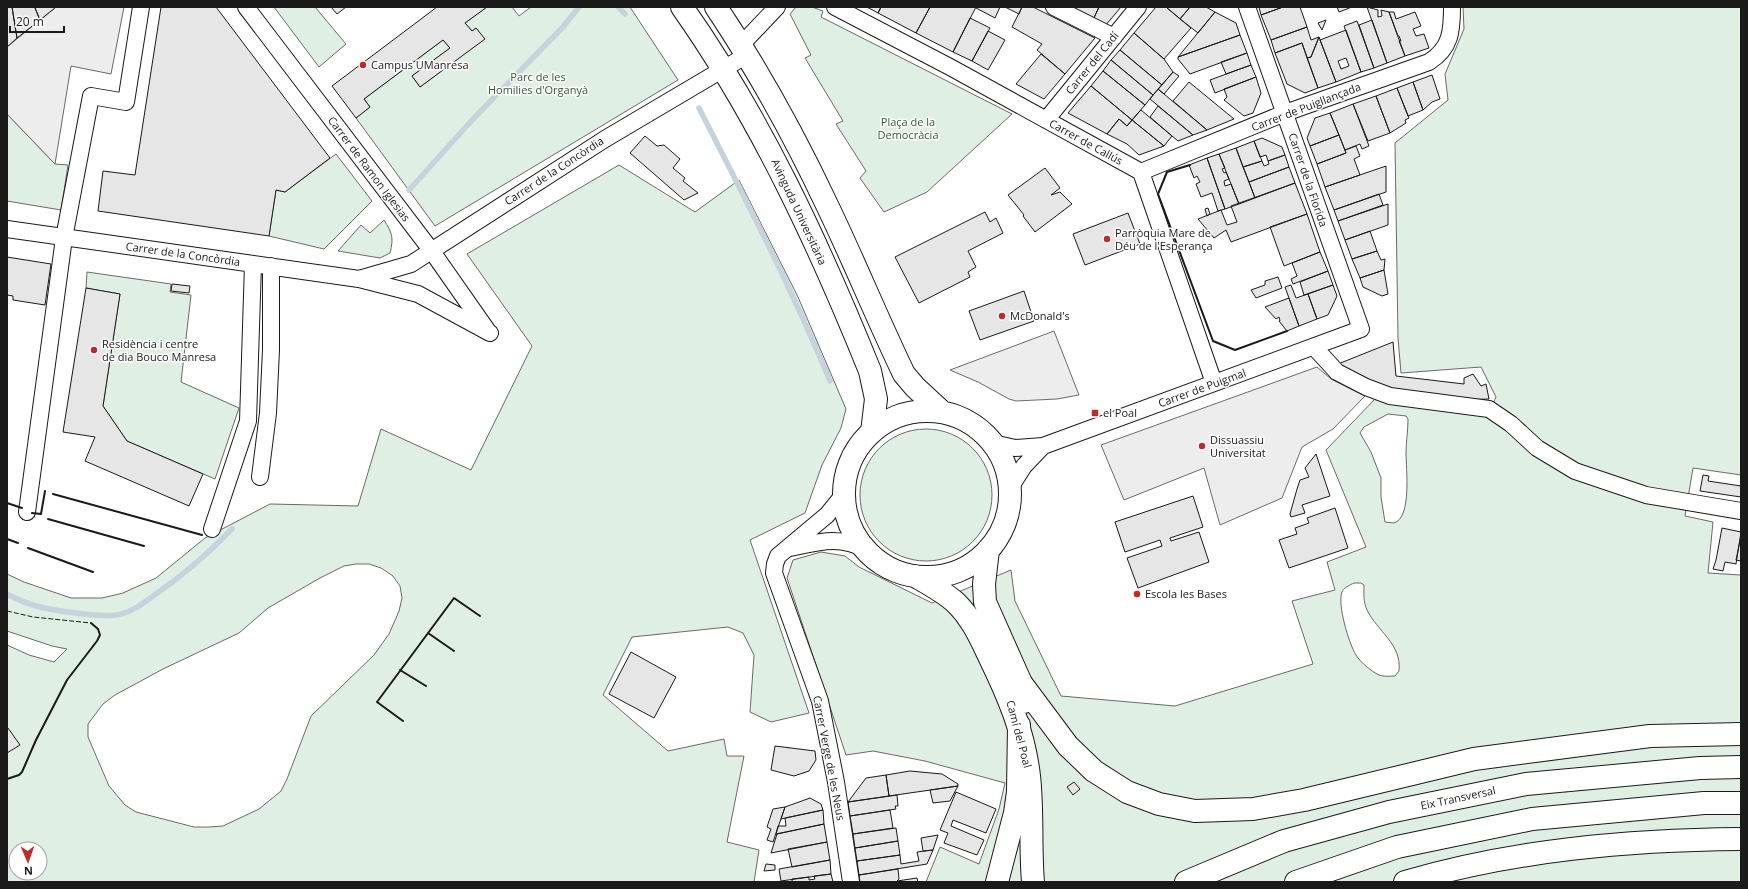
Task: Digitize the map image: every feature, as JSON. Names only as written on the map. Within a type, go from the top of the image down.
[{"type":"main road","name":"Avinguda Universitària","points":[[682,7],[723,70],[773,158],[802,215],[870,371],[876,399],[872,432]]},
{"type":"main road","points":[[716,7],[744,50],[798,146],[904,374],[915,387],[942,412]]},
{"type":"main road","points":[[924,411],[942,412],[959,417],[975,426],[994,443],[1007,469],[1010,488],[1010,505],[998,537],[988,550],[974,562],[958,570],[941,575],[914,575],[899,571],[885,564],[867,550],[852,528],[846,512],[844,494],[846,477],[852,460],[860,445],[872,432],[888,421],[905,414],[924,411]]},
{"type":"main road","points":[[988,550],[984,584],[985,602],[1021,683],[1068,746],[1094,771],[1126,792],[1159,804],[1195,811],[1253,809],[1304,800],[1474,758],[1650,736],[1741,734]]},
{"type":"main road","name":"Camí del Poal","points":[[914,575],[938,589],[955,602],[966,615],[978,632],[1009,696],[1019,725],[1029,776],[1033,882]]},
{"type":"main road","name":"Camí del Poal","points":[[1021,683],[1037,761],[1042,882]]},
{"type":"main road","points":[[997,882],[1015,813],[1018,792],[1019,725]]},
{"type":"main road","name":"Eix Transversal","points":[[1186,882],[1284,841],[1389,812],[1526,784],[1700,768],[1741,767]]},
{"type":"main road","points":[[1296,882],[1397,847],[1532,819],[1704,804],[1741,803]]},
{"type":"main road","points":[[1405,882],[1433,874],[1517,855],[1594,845],[1693,839],[1741,839]]},
{"type":"street","points":[[27,512],[64,238],[90,96],[126,102],[141,7]]},
{"type":"street","name":"Carrer de Ramon Iglesias","points":[[246,7],[431,250],[490,333]]},
{"type":"street","name":"Carrer de la Concòrdia","points":[[359,279],[411,264],[605,139],[723,70],[744,50],[777,7]]},
{"type":"street","name":"Carrer de Callús","points":[[835,7],[944,63],[1141,172]]},
{"type":"street","points":[[1054,7],[1114,37]]},
{"type":"street","name":"Carrer del Cadí","points":[[1046,120],[1138,7]]},
{"type":"street","name":"Carrer de la Florida","points":[[1247,7],[1361,329]]},
{"type":"street","name":"Carrer de Puigllançada","points":[[1141,172],[1285,113],[1430,62],[1439,56],[1445,48],[1452,24],[1452,7]]},
{"type":"street","points":[[1141,172],[1214,383]]},
{"type":"street","name":"Carrer de la Concòrdia","points":[[7,229],[359,279],[418,294],[490,333]]},
{"type":"street","points":[[212,529],[248,420],[253,264]]},
{"type":"street","points":[[260,477],[268,413],[271,350],[271,266]]},
{"type":"street","name":"Carrer de Puigmal","points":[[994,443],[1015,448],[1043,446],[1361,329]]},
{"type":"street","points":[[1314,347],[1337,372],[1366,388],[1390,396],[1489,409],[1511,424],[1537,448],[1576,471],[1646,495],[1741,511]]},
{"type":"street","name":"Carrer de Puigmal","points":[[1010,488],[1024,466],[1043,446]]},
{"type":"street","name":"Carrer Verge de les Neus","points":[[844,494],[827,515],[778,556],[774,574],[820,701],[836,782],[851,882]]},
{"type":"street","points":[[786,548],[826,540],[840,540],[854,543],[867,550]]},
{"type":"green space","points":[[274,7],[315,7],[346,44],[319,67]]},
{"type":"green space","name":"Parc de les Homilies d'Organyà","points":[[487,7],[512,7],[519,16],[531,7],[630,7],[678,80],[435,226],[356,118],[370,107],[364,99],[443,40],[450,48],[412,76],[420,87],[484,39],[476,28],[472,31],[465,23]]},
{"type":"green space","name":"Plaça de la Democràcia","points":[[796,7],[812,7],[823,11],[821,17],[1012,114],[927,192],[884,212],[860,178],[866,171],[836,124],[843,121],[805,58],[811,55],[790,14]]},
{"type":"green space","points":[[1463,7],[1741,7],[1741,475],[1693,468],[1685,516],[1713,522],[1708,573],[1741,575],[1741,882],[926,882],[940,847],[979,864],[999,809],[1005,783],[925,761],[873,751],[846,755],[787,578],[793,560],[821,552],[845,556],[859,567],[932,603],[1011,570],[1015,601],[1061,696],[1175,706],[1313,664],[1292,601],[1335,590],[1327,562],[1366,547],[1326,450],[1375,399],[1488,414],[1496,397],[1481,367],[1401,373],[1398,338],[1395,143],[1448,100],[1445,74],[1464,29]],"holes":[[[1388,414],[1406,416],[1408,419],[1406,449],[1406,503],[1400,519],[1394,523],[1385,522],[1381,497],[1381,478],[1371,452],[1360,433],[1364,427]],[[1354,583],[1361,583],[1364,585],[1364,601],[1367,610],[1371,618],[1388,638],[1397,653],[1399,671],[1395,676],[1379,675],[1366,666],[1353,650],[1344,624],[1341,598],[1344,589]]]},
{"type":"green space","points":[[7,114],[55,164],[68,165],[61,210],[7,201]]},
{"type":"green space","points":[[336,154],[372,201],[324,249],[269,236],[276,190],[285,192]]},
{"type":"green space","points":[[619,165],[695,212],[739,180],[798,297],[846,409],[841,428],[822,465],[805,513],[750,540],[809,713],[771,722],[750,712],[754,655],[743,633],[728,627],[632,637],[603,695],[668,751],[724,739],[727,756],[744,756],[727,842],[759,850],[754,882],[7,882],[7,645],[29,655],[54,662],[67,649],[52,646],[7,631],[7,574],[24,582],[71,598],[102,598],[123,593],[156,578],[205,538],[270,504],[358,506],[381,429],[471,470],[532,346],[467,254]],"holes":[[[369,564],[381,568],[393,576],[400,586],[402,598],[399,611],[389,634],[374,655],[311,716],[281,791],[259,809],[223,826],[194,827],[136,812],[125,805],[109,786],[88,737],[88,724],[103,704],[115,695],[163,669],[239,633],[268,608],[320,578],[344,566]]]},
{"type":"green space","points":[[384,220],[392,235],[390,253],[380,258],[338,251],[361,225],[370,233]]},
{"type":"green space","points":[[87,272],[171,284],[170,292],[191,295],[181,382],[239,408],[215,479],[127,441],[103,406],[120,294],[86,288]]},
{"type":"green space","points":[[926,429],[951,434],[968,444],[977,453],[987,470],[992,495],[987,520],[977,537],[968,546],[951,556],[926,561],[901,556],[884,546],[875,537],[865,520],[860,495],[865,470],[875,453],[884,444],[901,434]]},
{"type":"shaded area","points":[[56,7],[124,7],[111,74],[71,66],[55,164],[7,114],[7,47]]},
{"type":"shaded area","points":[[1054,331],[1079,395],[1057,399],[1016,401],[950,370]]},
{"type":"shaded area","name":"Dissuassiu Universitat","points":[[1317,367],[1331,379],[1365,396],[1333,429],[1302,447],[1282,498],[1220,525],[1204,468],[1124,500],[1101,445]]},
{"type":"building","points":[[7,7],[12,7],[17,38],[7,47]]},
{"type":"building","points":[[12,7],[38,7],[35,8],[40,20],[17,38]]},
{"type":"building","points":[[56,7],[40,20],[35,8]]},
{"type":"building","points":[[161,7],[216,7],[330,158],[285,192],[276,190],[269,236],[98,211],[103,171],[135,175]]},
{"type":"building","points":[[331,7],[346,7],[337,14]]},
{"type":"building","points":[[437,7],[487,7],[465,23],[472,31],[476,28],[485,39],[420,87],[412,76],[450,48],[443,40],[364,99],[370,107],[356,118],[332,86]]},
{"type":"building","points":[[867,7],[881,7],[878,13]]},
{"type":"building","points":[[881,7],[930,7],[916,33],[878,13]]},
{"type":"building","points":[[930,7],[976,7],[953,52],[916,33]]},
{"type":"building","points":[[976,7],[1000,7],[995,18]]},
{"type":"building","points":[[1005,7],[1022,7],[1019,14]]},
{"type":"building","points":[[1022,7],[1033,7],[1095,38],[1065,74],[1037,50],[1042,44],[1012,27]]},
{"type":"building","points":[[1075,7],[1099,7],[1093,20],[1074,10]]},
{"type":"building","points":[[1099,7],[1121,7],[1105,26],[1093,20]]},
{"type":"building","points":[[1156,7],[1166,7],[1191,28],[1164,59],[1134,33]]},
{"type":"building","points":[[1166,7],[1190,7],[1180,19]]},
{"type":"building","points":[[1190,7],[1206,7],[1215,12],[1198,33],[1180,19]]},
{"type":"building","points":[[1259,7],[1283,7],[1261,15]]},
{"type":"building","points":[[1283,7],[1300,7],[1307,27],[1271,40],[1261,15]]},
{"type":"building","points":[[1337,7],[1352,7],[1339,12]]},
{"type":"building","points":[[1367,7],[1378,10],[1378,17],[1382,16],[1381,10],[1389,12],[1405,56],[1387,63]]},
{"type":"building","points":[[1215,12],[1236,23],[1240,35],[1178,57]]},
{"type":"building","points":[[1389,12],[1394,12],[1396,19],[1415,12],[1421,26],[1413,29],[1416,36],[1424,34],[1429,48],[1405,56],[1399,41],[1401,41]]},
{"type":"building","points":[[970,18],[990,28],[972,61],[953,52]]},
{"type":"building","points":[[1326,20],[1322,30],[1318,23]]},
{"type":"building","points":[[1372,20],[1387,63],[1374,68],[1359,25]]},
{"type":"building","points":[[1357,21],[1374,68],[1361,72],[1344,26]]},
{"type":"building","points":[[1307,27],[1311,40],[1319,37],[1311,57],[1307,58],[1302,43],[1275,53],[1271,40]]},
{"type":"building","points":[[1346,30],[1361,72],[1336,82],[1320,40]],"holes":[[[1346,58],[1349,66],[1341,69],[1338,61]]]},
{"type":"building","points":[[988,31],[1005,40],[988,70],[972,61]]},
{"type":"building","points":[[1134,33],[1164,59],[1173,72],[1162,85],[1120,50]]},
{"type":"building","points":[[1240,35],[1247,53],[1190,74],[1178,59],[1178,57]]},
{"type":"building","points":[[1319,37],[1336,82],[1318,88],[1307,58],[1311,57]]},
{"type":"building","points":[[1302,43],[1318,88],[1305,93],[1287,84],[1275,53]]},
{"type":"building","points":[[1120,50],[1162,85],[1153,95],[1111,60]]},
{"type":"building","points":[[1247,53],[1251,65],[1226,74],[1221,62]]},
{"type":"building","points":[[1041,54],[1065,74],[1044,99],[1016,84]]},
{"type":"building","points":[[1111,60],[1153,95],[1145,105],[1103,71]]},
{"type":"building","points":[[1251,65],[1256,77],[1215,93],[1210,80]]},
{"type":"building","points":[[1103,71],[1145,105],[1132,120],[1091,86]]},
{"type":"building","points":[[1173,72],[1179,76],[1164,94],[1158,89]]},
{"type":"building","points":[[1432,75],[1440,99],[1432,102],[1423,110],[1413,82]]},
{"type":"building","points":[[1256,77],[1261,93],[1253,113],[1244,116],[1224,100],[1227,97],[1224,89]]},
{"type":"building","points":[[1189,82],[1234,119],[1207,130],[1173,101]]},
{"type":"building","points":[[1413,82],[1423,110],[1408,116],[1397,88]]},
{"type":"building","points":[[1091,86],[1132,120],[1127,126],[1119,119],[1107,134],[1068,113]]},
{"type":"building","points":[[1397,88],[1409,118],[1405,120],[1406,123],[1390,133],[1376,96]]},
{"type":"building","points":[[1158,89],[1207,130],[1193,135],[1150,99]]},
{"type":"building","points":[[1376,96],[1390,133],[1368,141],[1353,104]]},
{"type":"building","points":[[1353,104],[1369,146],[1362,149],[1360,144],[1345,150],[1330,113]]},
{"type":"building","points":[[1158,106],[1193,135],[1178,141],[1150,117]]},
{"type":"building","points":[[1141,110],[1172,136],[1164,146],[1132,120]]},
{"type":"building","points":[[1330,113],[1339,135],[1310,146],[1307,138],[1315,118]]},
{"type":"building","points":[[1119,119],[1127,126],[1132,120],[1164,146],[1139,155],[1127,144],[1107,134]]},
{"type":"building","points":[[1339,135],[1346,153],[1317,164],[1310,146]]},
{"type":"building","points":[[645,136],[657,146],[664,145],[680,159],[673,168],[685,178],[683,181],[698,193],[684,200],[630,153]]},
{"type":"building","points":[[1262,138],[1282,147],[1285,155],[1268,161],[1266,155],[1260,157],[1254,141]]},
{"type":"building","points":[[1254,141],[1262,161],[1243,167],[1236,148]]},
{"type":"building","points":[[1356,146],[1360,156],[1354,159],[1360,175],[1325,187],[1317,164],[1346,153],[1345,150]]},
{"type":"building","points":[[1236,148],[1255,198],[1239,204],[1219,154]]},
{"type":"building","points":[[1219,154],[1225,168],[1222,169],[1224,173],[1226,172],[1229,179],[1224,181],[1225,186],[1231,184],[1239,204],[1225,209],[1207,158]]},
{"type":"building","points":[[1285,155],[1289,167],[1249,182],[1243,167],[1262,161],[1264,166],[1269,164],[1268,161]]},
{"type":"building","points":[[1207,158],[1225,209],[1218,211],[1212,193],[1201,197],[1196,184],[1200,182],[1197,176],[1194,178],[1189,165]]},
{"type":"building","points":[[1386,166],[1386,192],[1334,210],[1325,187]]},
{"type":"building","points":[[1289,167],[1295,183],[1255,198],[1249,182]]},
{"type":"building","points":[[1045,168],[1060,188],[1051,195],[1060,192],[1072,204],[1035,232],[1008,195]]},
{"type":"building","points":[[1295,183],[1307,214],[1231,242],[1226,230],[1214,238],[1198,219],[1221,210],[1227,225],[1237,222],[1231,206]]},
{"type":"building","points":[[1379,194],[1383,205],[1338,221],[1334,210]]},
{"type":"building","points":[[1388,204],[1388,225],[1345,240],[1338,221]]},
{"type":"building","points":[[1208,208],[1210,214],[1207,216],[1205,209]]},
{"type":"building","points":[[985,212],[990,222],[996,218],[1003,233],[968,251],[976,267],[968,272],[970,277],[919,303],[895,257]]},
{"type":"building","name":"Parròquia Mare de Déu de l'Esperança","points":[[1128,213],[1140,244],[1085,265],[1073,234]]},
{"type":"building","points":[[1307,214],[1320,252],[1284,266],[1270,227]]},
{"type":"building","points":[[1370,231],[1377,251],[1352,259],[1345,240]]},
{"type":"building","points":[[1377,251],[1381,260],[1385,259],[1384,270],[1360,278],[1352,259]]},
{"type":"building","points":[[1320,252],[1328,271],[1293,284],[1291,279],[1297,276],[1292,263]]},
{"type":"building","points":[[7,257],[51,264],[45,305],[13,300],[13,296],[7,295]]},
{"type":"building","points":[[1384,270],[1388,294],[1382,296],[1363,287],[1360,278]]},
{"type":"building","points":[[1328,271],[1333,285],[1304,295],[1300,282]]},
{"type":"building","points":[[1278,277],[1282,288],[1256,298],[1251,290],[1265,285],[1265,281]]},
{"type":"building","points":[[172,284],[190,286],[189,293],[171,291]]},
{"type":"building","points":[[1291,285],[1296,298],[1308,294],[1317,319],[1299,326],[1285,287]]},
{"type":"building","points":[[1333,285],[1337,296],[1328,315],[1317,319],[1308,294]]},
{"type":"building","name":"Residència i centre de dia Bouco Manresa","points":[[86,288],[120,294],[103,406],[127,441],[203,474],[189,506],[85,461],[95,437],[63,432]]},
{"type":"building","name":"McDonald's","points":[[1024,291],[1034,321],[980,340],[969,311]]},
{"type":"building","points":[[1289,298],[1299,326],[1287,331],[1279,321],[1279,317],[1276,319],[1265,307]]},
{"type":"building","points":[[1393,342],[1396,376],[1464,384],[1464,378],[1473,374],[1481,386],[1486,384],[1489,399],[1456,400],[1368,385],[1338,364]]},
{"type":"building","points":[[1316,454],[1330,496],[1302,505],[1305,513],[1291,517],[1290,514],[1300,480],[1309,477],[1305,468]]},
{"type":"building","points":[[1703,475],[1709,476],[1708,481],[1741,486],[1741,497],[1700,491]]},
{"type":"building","points":[[1193,496],[1203,527],[1170,538],[1171,541],[1199,532],[1209,562],[1138,588],[1127,558],[1162,546],[1160,540],[1125,552],[1115,522]]},
{"type":"building","points":[[1335,508],[1348,548],[1289,568],[1279,540],[1297,534],[1295,528],[1309,523],[1307,518]]},
{"type":"building","points":[[1722,528],[1741,532],[1736,564],[1725,562],[1723,571],[1713,569]]},
{"type":"building","points":[[1741,536],[1741,561],[1736,560]]},
{"type":"building","points":[[631,652],[676,677],[654,718],[609,694]]},
{"type":"building","points":[[8,728],[20,745],[7,753],[7,729]]},
{"type":"building","points":[[775,746],[815,751],[816,760],[809,771],[794,776],[771,770]]},
{"type":"building","points":[[910,771],[942,774],[958,784],[958,786],[889,796],[886,775]]},
{"type":"building","points":[[886,775],[889,796],[848,802],[866,778]]},
{"type":"building","points":[[1074,782],[1080,789],[1073,795],[1067,787]]},
{"type":"building","points":[[958,786],[950,801],[933,803],[930,790]]},
{"type":"building","points":[[956,792],[996,809],[986,833],[953,820],[951,826],[984,840],[977,855],[944,843],[948,833],[940,830]]},
{"type":"building","points":[[897,795],[898,806],[895,806],[896,809],[850,816],[848,802]]},
{"type":"building","points":[[810,798],[821,804],[823,810],[781,819],[785,807]]},
{"type":"building","points":[[785,807],[773,842],[767,840],[771,829],[767,827],[773,809]]},
{"type":"building","points":[[823,810],[824,824],[776,834],[778,826],[786,826],[785,818]]},
{"type":"building","points":[[890,810],[893,828],[853,834],[850,816]]},
{"type":"building","points":[[824,824],[827,842],[771,853],[777,834]]},
{"type":"building","points":[[896,828],[898,841],[855,848],[853,834]]},
{"type":"building","points":[[938,835],[933,850],[923,851],[921,838]]},
{"type":"building","points":[[898,841],[900,855],[857,861],[855,848]]},
{"type":"building","points":[[827,842],[830,860],[792,867],[788,849]]},
{"type":"building","points":[[933,850],[927,864],[859,875],[857,861],[900,855],[901,864],[919,861],[917,852]]},
{"type":"building","points":[[830,860],[831,874],[781,881],[779,869]]},
{"type":"building","points":[[766,864],[775,865],[775,870],[764,871]]},
{"type":"building","points":[[898,869],[899,879],[897,881],[917,878],[918,882],[860,882],[859,875]]},
{"type":"building","points":[[831,874],[833,882],[792,882],[792,879],[809,877],[809,880],[815,879],[814,876]]},
{"type":"waterway","points":[[409,190],[474,118],[563,27],[579,7]]},
{"type":"waterway","points":[[618,7],[625,14]]},
{"type":"waterway","points":[[699,108],[784,277],[830,381]]},
{"type":"waterway","points":[[7,594],[36,606],[80,614],[110,616],[121,614],[140,605],[175,580],[204,556],[232,529]]},
{"type":"fence","points":[[7,611],[33,617],[91,623]]},
{"type":"wall","points":[[1190,165],[1167,172],[1158,194],[1213,341],[1235,350],[1287,331]]},
{"type":"wall","points":[[32,513],[41,514],[45,491]]},
{"type":"wall","points":[[53,494],[202,535]]},
{"type":"wall","points":[[7,503],[22,508]]},
{"type":"wall","points":[[48,519],[144,546]]},
{"type":"wall","points":[[7,539],[18,543]]},
{"type":"wall","points":[[28,548],[93,572]]},
{"type":"wall","points":[[403,721],[377,702],[454,598],[480,616]]},
{"type":"wall","points":[[7,779],[19,775],[22,772],[36,740],[67,680],[97,641],[100,635],[98,629],[91,623]]},
{"type":"wall","points":[[428,633],[454,651]]},
{"type":"wall","points":[[400,670],[426,686]]},
{"type":"place","name":"Campus UManresa","points":[[363,65]]},
{"type":"place","name":"Parròquia Mare de Déu de l'Esperança","points":[[1107,239]]},
{"type":"place","name":"McDonald's","points":[[1002,316]]},
{"type":"place","name":"Residència i centre de dia Bouco Manresa","points":[[94,350]]},
{"type":"place","name":"el Poal","points":[[1095,413]]},
{"type":"place","name":"Dissuassiu Universitat","points":[[1202,446]]},
{"type":"place","name":"Escola les Bases","points":[[1137,594]]}]
